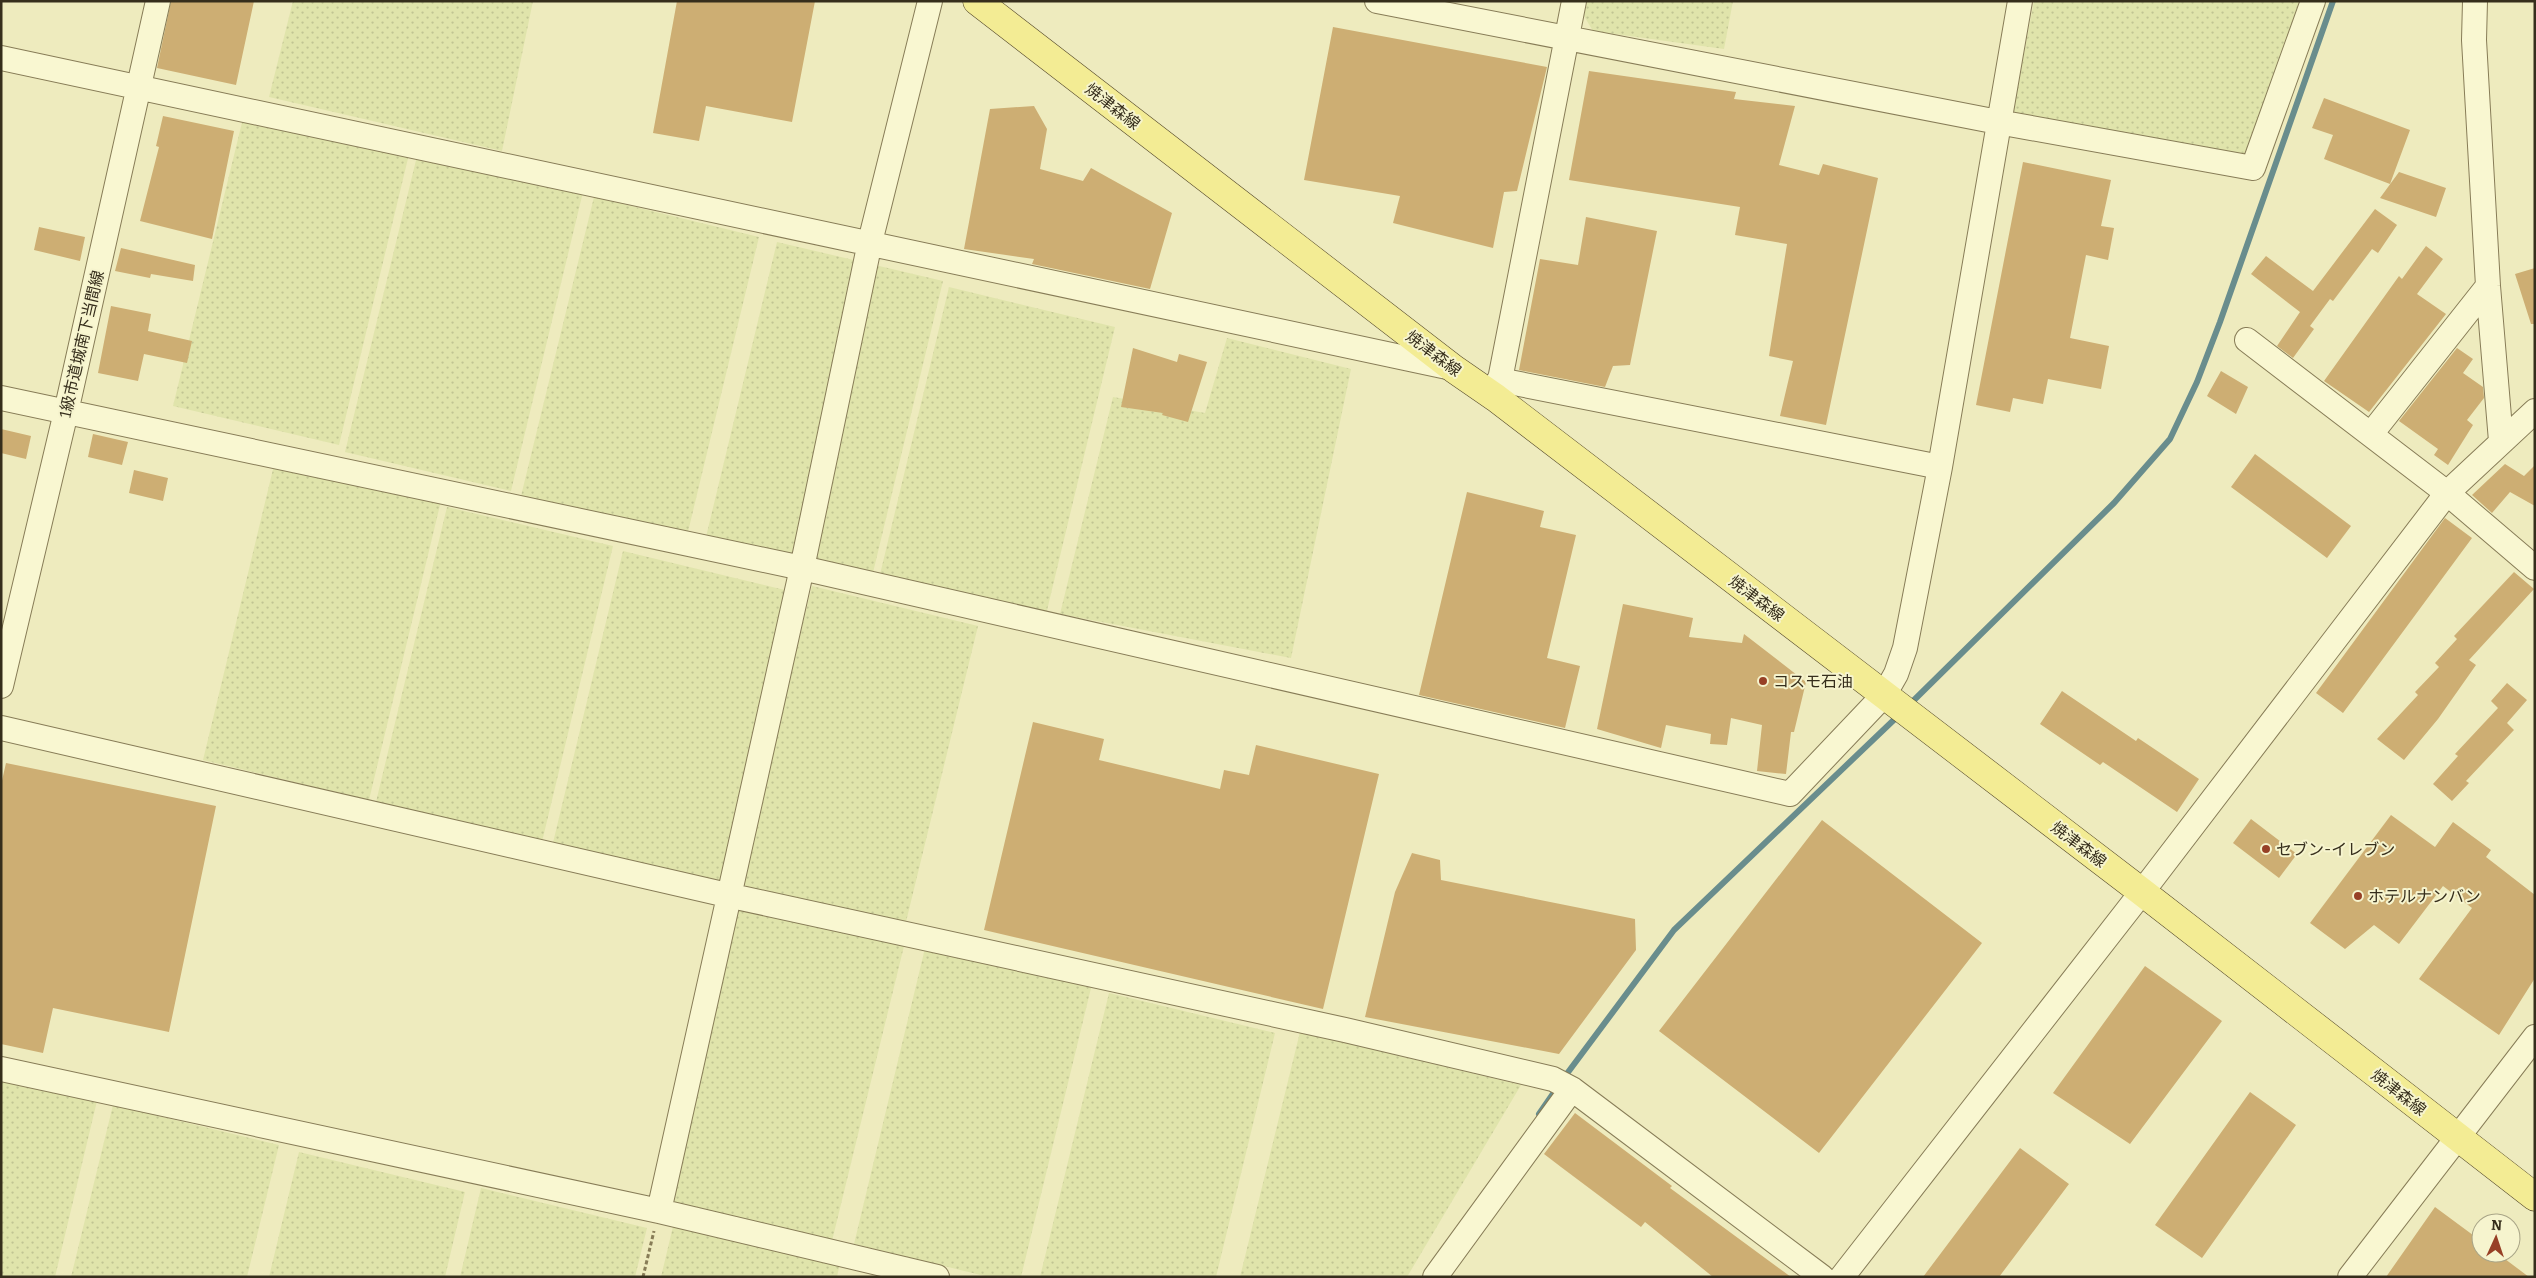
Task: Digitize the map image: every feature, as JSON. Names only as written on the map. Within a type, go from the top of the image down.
[{"type":"main road","name":"焼津森線","points":[[977,1],[1454,369],[1498,389],[1884,695],[2142,892],[2535,1197]]},
{"type":"street","name":"1級市道城南下当間線","points":[[1,686],[66,412],[158,1]]},
{"type":"street","points":[[658,1211],[727,895],[802,568],[870,242],[930,1]]},
{"type":"street","points":[[1377,1],[1998,122],[2253,168],[2314,1]]},
{"type":"street","points":[[1574,1],[1498,389],[1940,467]]},
{"type":"street","points":[[1,398],[802,568],[1790,794],[1884,695],[1896,674],[1905,648],[1940,467],[2020,1]]},
{"type":"street","points":[[2475,1],[2474,40],[2488,286],[2501,441]]},
{"type":"street","points":[[1,58],[870,242],[1454,369]]},
{"type":"street","points":[[2371,434],[2488,286]]},
{"type":"street","points":[[2247,340],[2447,493],[2535,568]]},
{"type":"street","points":[[1842,1277],[2142,892],[2447,493],[2535,410]]},
{"type":"street","points":[[1,728],[727,895],[1345,1030],[1562,1084],[1822,1277]]},
{"type":"street","points":[[2350,1277],[2535,1037]]},
{"type":"street","points":[[1,1069],[658,1211],[937,1277]]},
{"type":"street","points":[[1434,1277],[1562,1084]]},
{"type":"path","points":[[643,1277],[658,1211]]},
{"type":"green space","points":[[293,1],[533,1],[502,151],[269,97]]},
{"type":"green space","points":[[1587,1],[1733,1],[1724,49],[1593,31],[1584,16]]},
{"type":"green space","points":[[2034,1],[2302,1],[2244,155],[2013,113]]},
{"type":"green space","points":[[246,106],[411,146],[339,445],[173,406]]},
{"type":"green space","points":[[418,152],[583,192],[511,491],[345,452]]},
{"type":"green space","points":[[594,197],[759,237],[687,536],[521,496]]},
{"type":"green space","points":[[777,242],[943,281],[871,581],[705,541]]},
{"type":"green space","points":[[949,287],[1115,327],[1043,627],[877,587]]},
{"type":"green space","points":[[1227,338],[1351,369],[1291,658],[1060,614],[1113,397],[1205,413]]},
{"type":"green space","points":[[275,461],[441,501],[369,800],[203,760]]},
{"type":"green space","points":[[447,507],[613,546],[541,846],[375,806]]},
{"type":"green space","points":[[623,551],[789,591],[717,891],[551,851]]},
{"type":"green space","points":[[812,586],[978,626],[905,926],[739,886]]},
{"type":"green space","points":[[739,902],[905,942],[832,1241],[667,1201]]},
{"type":"green space","points":[[926,944],[1092,984],[1021,1277],[989,1277],[854,1244]]},
{"type":"green space","points":[[1109,993],[1275,1033],[1216,1277],[1040,1277]]},
{"type":"green space","points":[[1300,1032],[1521,1085],[1407,1277],[1240,1277]]},
{"type":"green space","points":[[1,1078],[97,1101],[55,1277],[1,1277]]},
{"type":"green space","points":[[113,1105],[279,1145],[247,1277],[71,1277]]},
{"type":"green space","points":[[299,1152],[465,1192],[445,1277],[269,1277]]},
{"type":"green space","points":[[481,1188],[647,1228],[635,1277],[460,1277]]},
{"type":"green space","points":[[675,1218],[841,1258],[837,1277],[661,1277]]},
{"type":"building","points":[[171,1],[254,1],[236,85],[157,68]]},
{"type":"building","points":[[677,1],[815,1],[792,122],[706,106],[699,141],[653,133]]},
{"type":"building","points":[[1333,27],[1547,67],[1517,191],[1504,192],[1493,248],[1393,223],[1400,196],[1304,180]]},
{"type":"building","points":[[1589,71],[1736,92],[1734,99],[1795,106],[1779,165],[1819,175],[1823,164],[1878,178],[1826,425],[1780,416],[1793,361],[1769,356],[1787,244],[1735,235],[1740,207],[1569,180]]},
{"type":"building","points":[[2324,98],[2410,130],[2390,184],[2324,159],[2333,135],[2312,128]]},
{"type":"building","points":[[1034,106],[1047,129],[1040,169],[1083,181],[1091,168],[1172,213],[1150,289],[1032,264],[1034,259],[964,249],[990,109]]},
{"type":"building","points":[[163,116],[234,131],[212,239],[140,221],[159,147],[156,146]]},
{"type":"building","points":[[2023,162],[2111,180],[2101,226],[2114,228],[2108,260],[2086,255],[2070,338],[2109,346],[2101,389],[2048,379],[2043,404],[2013,398],[2010,412],[1976,405]]},
{"type":"building","points":[[2399,172],[2446,188],[2436,217],[2380,198]]},
{"type":"building","points":[[2375,209],[2397,225],[2378,253],[2372,249],[2333,301],[2330,299],[2310,326],[2314,329],[2293,358],[2277,346],[2300,312],[2251,274],[2266,256],[2313,291]]},
{"type":"building","points":[[1586,217],[1657,231],[1630,365],[1613,366],[1605,387],[1519,370],[1540,259],[1578,265]]},
{"type":"building","points":[[39,227],[85,237],[80,261],[34,250]]},
{"type":"building","points":[[2426,246],[2443,259],[2417,294],[2446,314],[2369,412],[2324,381],[2399,276],[2402,279]]},
{"type":"building","points":[[121,248],[195,265],[193,281],[151,274],[150,278],[115,271]]},
{"type":"building","points":[[2535,268],[2535,324],[2531,324],[2515,274]]},
{"type":"building","points":[[111,306],[151,314],[148,331],[192,341],[187,363],[144,354],[138,381],[98,373]]},
{"type":"building","points":[[1133,348],[1177,362],[1179,354],[1207,362],[1188,422],[1162,415],[1163,413],[1121,407]]},
{"type":"building","points":[[2457,348],[2473,359],[2463,373],[2483,387],[2484,398],[2467,420],[2473,425],[2448,465],[2434,455],[2438,449],[2399,421]]},
{"type":"building","points":[[2221,371],[2248,387],[2236,414],[2207,396]]},
{"type":"building","points":[[1,429],[31,436],[26,459],[1,453]]},
{"type":"building","points":[[93,434],[128,442],[122,465],[88,457]]},
{"type":"building","points":[[2255,454],[2351,526],[2327,558],[2231,487]]},
{"type":"building","points":[[2505,464],[2524,476],[2535,465],[2535,506],[2510,492],[2492,513],[2472,495]]},
{"type":"building","points":[[134,470],[168,478],[163,501],[129,493]]},
{"type":"building","points":[[1467,492],[1544,511],[1540,527],[1576,535],[1547,658],[1580,666],[1565,728],[1419,695]]},
{"type":"building","points":[[2445,518],[2472,538],[2343,713],[2316,693]]},
{"type":"building","points":[[2514,572],[2534,589],[2469,660],[2476,665],[2438,719],[2404,760],[2377,739],[2418,695],[2415,692],[2439,667],[2435,663],[2457,639],[2454,636]]},
{"type":"building","points":[[1623,604],[1693,618],[1689,637],[1742,643],[1744,634],[1806,682],[1794,732],[1791,732],[1786,774],[1757,771],[1762,725],[1731,718],[1727,745],[1710,744],[1711,734],[1666,725],[1661,748],[1597,729]]},
{"type":"building","points":[[2507,683],[2527,700],[2507,723],[2514,730],[2466,781],[2469,783],[2452,801],[2433,784],[2458,756],[2455,754],[2498,708],[2491,701]]},
{"type":"building","points":[[2062,691],[2136,741],[2138,738],[2199,779],[2177,812],[2103,762],[2100,765],[2040,724]]},
{"type":"building","points":[[1033,722],[1104,739],[1099,760],[1220,789],[1224,770],[1249,775],[1256,745],[1379,774],[1323,1009],[984,930]]},
{"type":"building","points":[[6,763],[216,806],[169,1032],[53,1008],[43,1053],[1,1044],[1,785]]},
{"type":"building","points":[[2391,815],[2435,847],[2453,822],[2491,850],[2486,857],[2535,895],[2535,978],[2499,1035],[2419,979],[2472,908],[2443,886],[2399,944],[2374,925],[2345,949],[2310,923]]},
{"type":"building","points":[[2251,819],[2297,854],[2279,878],[2233,843]]},
{"type":"building","points":[[1822,820],[1982,943],[1819,1153],[1659,1031]]},
{"type":"building","points":[[1412,853],[1440,860],[1441,880],[1635,919],[1636,950],[1559,1054],[1365,1017],[1395,892]]},
{"type":"building","points":[[2145,966],[2222,1021],[2130,1144],[2053,1093]]},
{"type":"building","points":[[2250,1092],[2296,1125],[2202,1258],[2155,1225]]},
{"type":"building","points":[[1575,1113],[1672,1186],[1670,1188],[1791,1277],[1713,1277],[1645,1222],[1641,1227],[1561,1167],[1544,1154]]},
{"type":"building","points":[[2020,1148],[2069,1184],[1999,1277],[1923,1277]]},
{"type":"building","points":[[2435,1207],[2471,1234],[2471,1263],[2510,1263],[2529,1277],[2386,1277]]},
{"type":"waterway","points":[[1908,706],[2114,503],[2170,439],[2197,382],[2220,322],[2333,1]]},
{"type":"waterway","points":[[1563,1079],[1674,930],[1899,715]]},
{"type":"waterway","points":[[1539,1114],[1557,1088]]},
{"type":"place","name":"コスモ石油","points":[[1763,681]]},
{"type":"place","name":"セブン-イレブン","points":[[2266,849]]},
{"type":"place","name":"ホテルナンバン","points":[[2358,896]]}]
